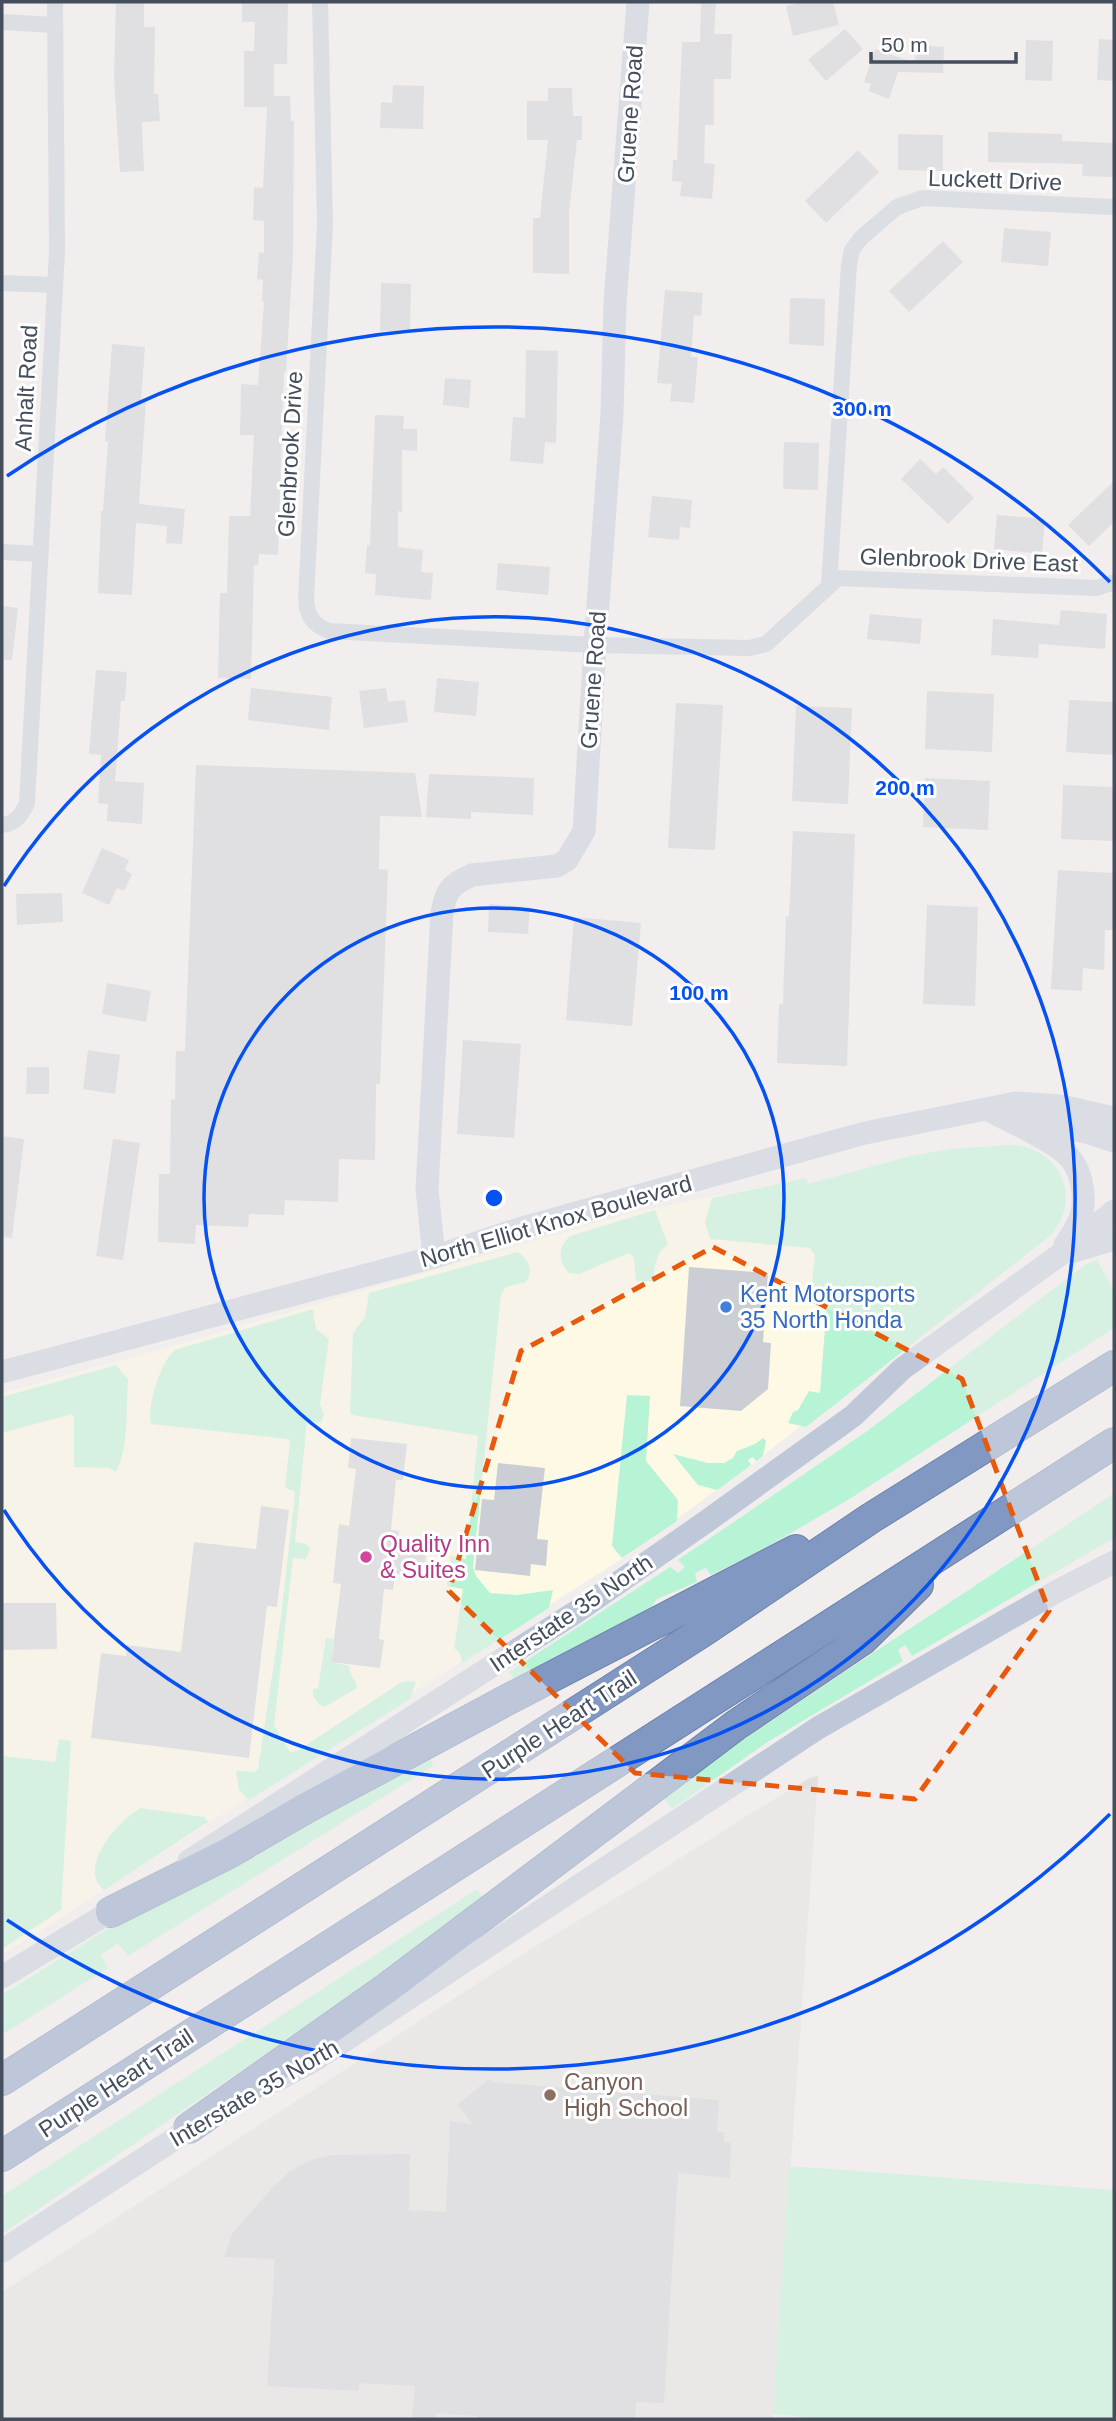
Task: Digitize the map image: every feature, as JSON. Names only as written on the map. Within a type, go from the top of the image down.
[{"type":"highway","name":"Purple Heart Trail","points":[[2,2080],[705,1630],[871,1518],[1114,1366]]},
{"type":"highway","name":"Purple Heart Trail","points":[[2,2156],[1114,1443]]},
{"type":"highway","points":[[111,1912],[227,1854],[306,1808],[715,1591],[803,1546],[871,1518]]},
{"type":"highway","points":[[189,2128],[387,1988],[736,1725],[862,1640],[961,1543]]},
{"type":"main road","name":"Gruene Road","points":[[434,1257],[428,1189],[442,913],[446,892],[460,880],[472,875],[557,866],[567,860],[584,831],[612,414],[615,303],[638,2]]},
{"type":"main road","name":"North Elliot Knox Boulevard","points":[[997,1114],[1016,1103],[1085,1111],[1114,1118]]},
{"type":"main road","name":"North Elliot Knox Boulevard","points":[[2,1372],[434,1257],[522,1228],[820,1145],[923,1120],[997,1114],[1086,1132],[1114,1141]]},
{"type":"main road","points":[[997,1114],[1046,1141],[1070,1158],[1081,1182],[1083,1200],[1080,1221],[1058,1256]]},
{"type":"main road","name":"Interstate 35 North","points":[[2,1977],[111,1912],[600,1595],[853,1416],[902,1369],[1058,1256],[1114,1211]]},
{"type":"main road","points":[[1058,1256],[1114,1239]]},
{"type":"main road","name":"Interstate 35 North","points":[[2,2251],[189,2128],[315,2060],[818,1728],[1061,1589],[1114,1562]]},
{"type":"street","name":"Anhalt Road","points":[[2,825],[19,817],[27,803],[58,214],[55,2]]},
{"type":"street","name":"Glenbrook Drive","points":[[320,2],[326,224],[307,610],[320,628],[329,631],[595,645]]},
{"type":"street","points":[[2,22],[55,25]]},
{"type":"street","name":"Luckett Drive","points":[[829,586],[849,265],[852,250],[860,238],[897,207],[922,198],[1114,207]]},
{"type":"street","points":[[2,282],[55,285]]},
{"type":"street","points":[[2,552],[40,554]]},
{"type":"street","name":"Glenbrook Drive East","points":[[595,645],[722,649],[759,647],[766,644],[838,578],[1097,587],[1114,582]]},
{"type":"highlighted area","points":[[713,1247],[962,1379],[1049,1611],[915,1799],[635,1773],[449,1591],[521,1351]]},
{"type":"shaded area","points":[[806,1178],[876,1367],[752,1464],[620,1560],[2,1955],[2,1393],[630,1213]]},
{"type":"shaded area","name":"Canyon High School","points":[[818,1776],[773,2419],[2,2419],[2,2292],[529,1950],[740,1820],[810,1778]]},
{"type":"green space","points":[[1007,1145],[1025,1147],[1041,1153],[1053,1163],[1061,1176],[1065,1205],[1060,1221],[1050,1236],[806,1427],[788,1423],[809,1391],[820,1393],[827,1302],[810,1301],[815,1255],[810,1248],[710,1239],[705,1222],[712,1198],[806,1178],[808,1184],[911,1156],[951,1149]]},
{"type":"green space","points":[[655,1210],[668,1245],[656,1261],[655,1281],[636,1281],[634,1258],[629,1253],[579,1274],[569,1273],[562,1264],[561,1249],[570,1236]]},
{"type":"green space","points":[[518,1252],[527,1262],[530,1274],[526,1282],[506,1287],[501,1294],[473,1567],[476,1576],[490,1593],[517,1595],[553,1590],[549,1608],[462,1663],[460,1653],[454,1648],[463,1589],[447,1586],[451,1556],[466,1559],[478,1436],[352,1415],[353,1333],[365,1317],[369,1293]]},
{"type":"green space","points":[[1097,1260],[1114,1291],[1114,1328],[851,1498],[765,1548],[711,1575],[706,1568],[695,1573],[697,1582],[657,1599],[651,1607],[516,1682],[509,1672],[670,1567],[678,1573],[685,1567],[678,1560],[866,1432],[1086,1264]]},
{"type":"green space","points":[[313,1309],[316,1329],[329,1339],[320,1404],[324,1414],[321,1423],[307,1421],[295,1542],[306,1544],[310,1549],[306,1559],[293,1558],[274,1725],[290,1752],[297,1751],[400,1683],[416,1682],[410,1699],[249,1800],[239,1790],[236,1771],[255,1772],[258,1769],[281,1616],[295,1494],[285,1488],[290,1441],[151,1424],[151,1407],[164,1364],[175,1350]]},
{"type":"green space","points":[[116,1365],[128,1379],[125,1440],[116,1472],[109,1468],[74,1467],[72,1414],[2,1433],[2,1397]]},
{"type":"green space","points":[[627,1395],[650,1396],[646,1461],[678,1500],[677,1521],[622,1558],[612,1546]]},
{"type":"green space","points":[[763,1438],[766,1441],[763,1456],[756,1461],[753,1457],[748,1460],[751,1465],[717,1490],[698,1485],[673,1454],[708,1463],[724,1463],[733,1458],[737,1451]]},
{"type":"green space","points":[[1114,1493],[1114,1538],[912,1656],[905,1645],[898,1650],[903,1661],[769,1741],[672,1809],[661,1796],[773,1720]]},
{"type":"green space","points":[[326,1638],[333,1639],[331,1662],[349,1666],[357,1688],[325,1707],[319,1705],[313,1696],[313,1689],[318,1688]]},
{"type":"green space","points":[[59,1739],[71,1741],[61,1910],[2,1949],[2,1756],[55,1762]]},
{"type":"green space","points":[[430,1755],[433,1766],[128,1956],[118,1943],[101,1955],[108,1968],[2,2035],[2,1995],[104,1931],[249,1852],[255,1857],[266,1847]]},
{"type":"green space","points":[[141,1808],[204,1817],[208,1822],[104,1890],[97,1881],[95,1869],[98,1857],[112,1833]]},
{"type":"green space","points":[[477,1889],[484,1900],[362,1988],[2,2234],[2,2196]]},
{"type":"green space","points":[[789,2166],[1114,2190],[1114,2419],[823,2419],[773,2414]]},
{"type":"building","points":[[116,2],[144,2],[144,27],[155,27],[154,94],[158,94],[160,121],[142,122],[144,171],[120,172],[114,78]]},
{"type":"building","points":[[242,2],[288,2],[287,64],[274,64],[274,96],[290,96],[291,121],[294,121],[293,255],[284,372],[278,555],[259,554],[258,565],[254,565],[251,679],[218,678],[220,593],[227,593],[229,516],[250,516],[254,435],[240,435],[241,384],[258,385],[264,302],[263,280],[257,279],[259,252],[264,253],[264,221],[253,220],[254,187],[263,188],[267,107],[244,107],[244,51],[254,51],[255,22],[242,22]]},
{"type":"building","points":[[701,2],[716,2],[714,34],[732,34],[731,79],[714,79],[714,125],[705,125],[704,163],[715,164],[712,199],[680,196],[682,182],[672,181],[673,160],[677,160],[682,42],[700,42]]},
{"type":"building","points":[[803,2],[833,2],[839,25],[793,36],[786,6]]},
{"type":"building","points":[[845,29],[863,49],[826,81],[808,60]]},
{"type":"building","points":[[1099,39],[1114,40],[1114,81],[1097,80]]},
{"type":"building","points":[[1026,40],[1053,41],[1052,81],[1025,80]]},
{"type":"building","points":[[916,45],[944,47],[943,73],[898,72],[889,99],[869,91],[871,84],[864,82],[875,49],[915,63]]},
{"type":"building","points":[[393,85],[424,86],[423,129],[380,128],[381,102],[392,103]]},
{"type":"building","points":[[548,88],[572,88],[573,116],[582,116],[582,140],[577,140],[569,212],[569,274],[533,273],[533,218],[540,218],[548,140],[527,140],[527,101],[548,101]]},
{"type":"building","points":[[988,132],[1062,134],[1062,141],[1114,143],[1114,177],[1082,176],[1083,164],[988,162]]},
{"type":"building","points":[[898,134],[943,135],[943,171],[898,170]]},
{"type":"building","points":[[858,150],[879,172],[826,223],[805,201]]},
{"type":"building","points":[[1004,228],[1051,232],[1048,266],[1001,262]]},
{"type":"building","points":[[943,241],[963,262],[909,312],[889,291]]},
{"type":"building","points":[[381,283],[411,284],[410,332],[380,331]]},
{"type":"building","points":[[665,290],[703,293],[701,316],[694,315],[691,357],[698,357],[694,403],[670,401],[672,384],[657,383]]},
{"type":"building","points":[[790,298],[825,299],[824,346],[789,344]]},
{"type":"building","points":[[112,344],[145,347],[141,400],[146,401],[139,504],[185,509],[182,544],[166,543],[167,526],[136,523],[132,595],[98,593]]},
{"type":"building","points":[[526,350],[558,351],[556,443],[545,442],[543,464],[510,461],[513,417],[525,418]]},
{"type":"building","points":[[445,378],[471,380],[469,408],[443,405]]},
{"type":"building","points":[[375,415],[404,416],[403,429],[417,429],[417,451],[402,450],[402,512],[398,511],[398,547],[423,550],[421,572],[433,573],[431,600],[375,595],[376,574],[365,573],[367,545],[370,545]]},
{"type":"building","points":[[784,442],[819,443],[818,490],[783,489]]},
{"type":"building","points":[[920,459],[936,474],[943,467],[974,498],[948,524],[901,479]]},
{"type":"building","points":[[1114,481],[1114,522],[1089,546],[1068,525]]},
{"type":"building","points":[[652,496],[692,500],[690,528],[680,527],[679,540],[648,537]]},
{"type":"building","points":[[997,515],[1045,519],[1042,554],[994,549]]},
{"type":"building","points":[[498,563],[550,567],[548,595],[496,590]]},
{"type":"building","points":[[2,606],[18,608],[12,660],[2,660]]},
{"type":"building","points":[[1061,610],[1107,614],[1105,649],[1039,644],[1038,658],[991,655],[993,619],[1059,625]]},
{"type":"building","points":[[870,614],[922,619],[920,644],[867,639]]},
{"type":"building","points":[[96,670],[127,672],[125,701],[121,701],[115,781],[144,783],[142,824],[107,821],[108,804],[98,803],[101,755],[89,754]]},
{"type":"building","points":[[437,678],[479,682],[476,716],[434,712]]},
{"type":"building","points":[[251,688],[332,697],[329,730],[248,720]]},
{"type":"building","points":[[386,688],[388,702],[405,700],[408,722],[364,728],[359,691]]},
{"type":"building","points":[[927,691],[994,694],[992,752],[925,749]]},
{"type":"building","points":[[1069,700],[1114,702],[1114,755],[1066,752]]},
{"type":"building","points":[[676,703],[723,705],[715,850],[668,848]]},
{"type":"building","points":[[796,706],[852,708],[848,804],[792,801]]},
{"type":"building","points":[[196,765],[415,773],[422,817],[380,816],[379,869],[388,870],[380,1084],[376,1084],[375,1160],[339,1159],[338,1202],[285,1200],[284,1215],[249,1214],[248,1227],[196,1225],[195,1244],[158,1242],[159,1174],[170,1174],[171,1099],[175,1100],[176,1051],[185,1051]]},
{"type":"building","points":[[429,774],[534,778],[533,815],[471,812],[471,819],[426,817]]},
{"type":"building","points":[[925,778],[990,781],[988,830],[923,827]]},
{"type":"building","points":[[1063,785],[1114,787],[1114,841],[1061,839]]},
{"type":"building","points":[[793,831],[855,834],[847,1066],[777,1063]]},
{"type":"building","points":[[102,848],[129,860],[125,870],[132,874],[124,891],[117,888],[109,905],[82,893]]},
{"type":"building","points":[[1058,870],[1114,873],[1114,930],[1105,930],[1104,970],[1083,968],[1082,991],[1051,989]]},
{"type":"building","points":[[62,893],[63,922],[17,925],[16,894]]},
{"type":"building","points":[[489,904],[530,907],[528,934],[488,932]]},
{"type":"building","points":[[927,905],[978,907],[975,1006],[923,1004]]},
{"type":"building","points":[[574,917],[641,923],[632,1026],[566,1020]]},
{"type":"building","points":[[107,983],[151,991],[146,1022],[102,1014]]},
{"type":"building","points":[[463,1040],[521,1044],[514,1138],[457,1134]]},
{"type":"building","points":[[88,1050],[120,1055],[115,1094],[83,1089]]},
{"type":"building","points":[[27,1067],[49,1067],[49,1094],[26,1094]]},
{"type":"building","points":[[2,1136],[24,1139],[12,1238],[2,1237]]},
{"type":"building","points":[[113,1139],[140,1143],[123,1260],[96,1256]]},
{"type":"building","name":"Kent Motorsports 35 North Honda","points":[[689,1267],[768,1273],[763,1342],[771,1343],[768,1389],[741,1411],[680,1406]]},
{"type":"building","name":"Quality Inn & Suites","points":[[351,1438],[407,1444],[403,1480],[396,1480],[391,1530],[399,1531],[398,1540],[427,1542],[424,1577],[395,1574],[393,1590],[384,1589],[379,1639],[384,1640],[380,1668],[331,1662],[341,1584],[333,1583],[339,1524],[349,1526],[356,1469],[348,1468]]},
{"type":"building","points":[[498,1463],[545,1468],[537,1539],[548,1540],[546,1566],[531,1564],[530,1576],[475,1570],[482,1499],[494,1500]]},
{"type":"building","points":[[261,1506],[289,1510],[277,1607],[267,1606],[249,1758],[91,1738],[101,1653],[126,1656],[127,1645],[181,1652],[194,1542],[256,1549]]},
{"type":"building","points":[[2,1603],[56,1603],[57,1649],[2,1650]]},
{"type":"building","points":[[489,2079],[492,2082],[719,2100],[717,2132],[724,2132],[724,2142],[731,2143],[730,2178],[678,2173],[664,2403],[636,2402],[635,2419],[477,2419],[477,2416],[436,2413],[435,2419],[412,2419],[415,2386],[359,2383],[359,2391],[267,2386],[275,2259],[224,2257],[232,2234],[289,2172],[308,2161],[332,2155],[410,2154],[409,2210],[446,2212],[450,2121],[473,2124],[457,2105]]},
{"type":"place","name":"Kent Motorsports 35 North Honda","points":[[726,1307]]},
{"type":"place","name":"Quality Inn & Suites","points":[[366,1557]]},
{"type":"place","name":"Canyon High School","points":[[550,2095]]}]
